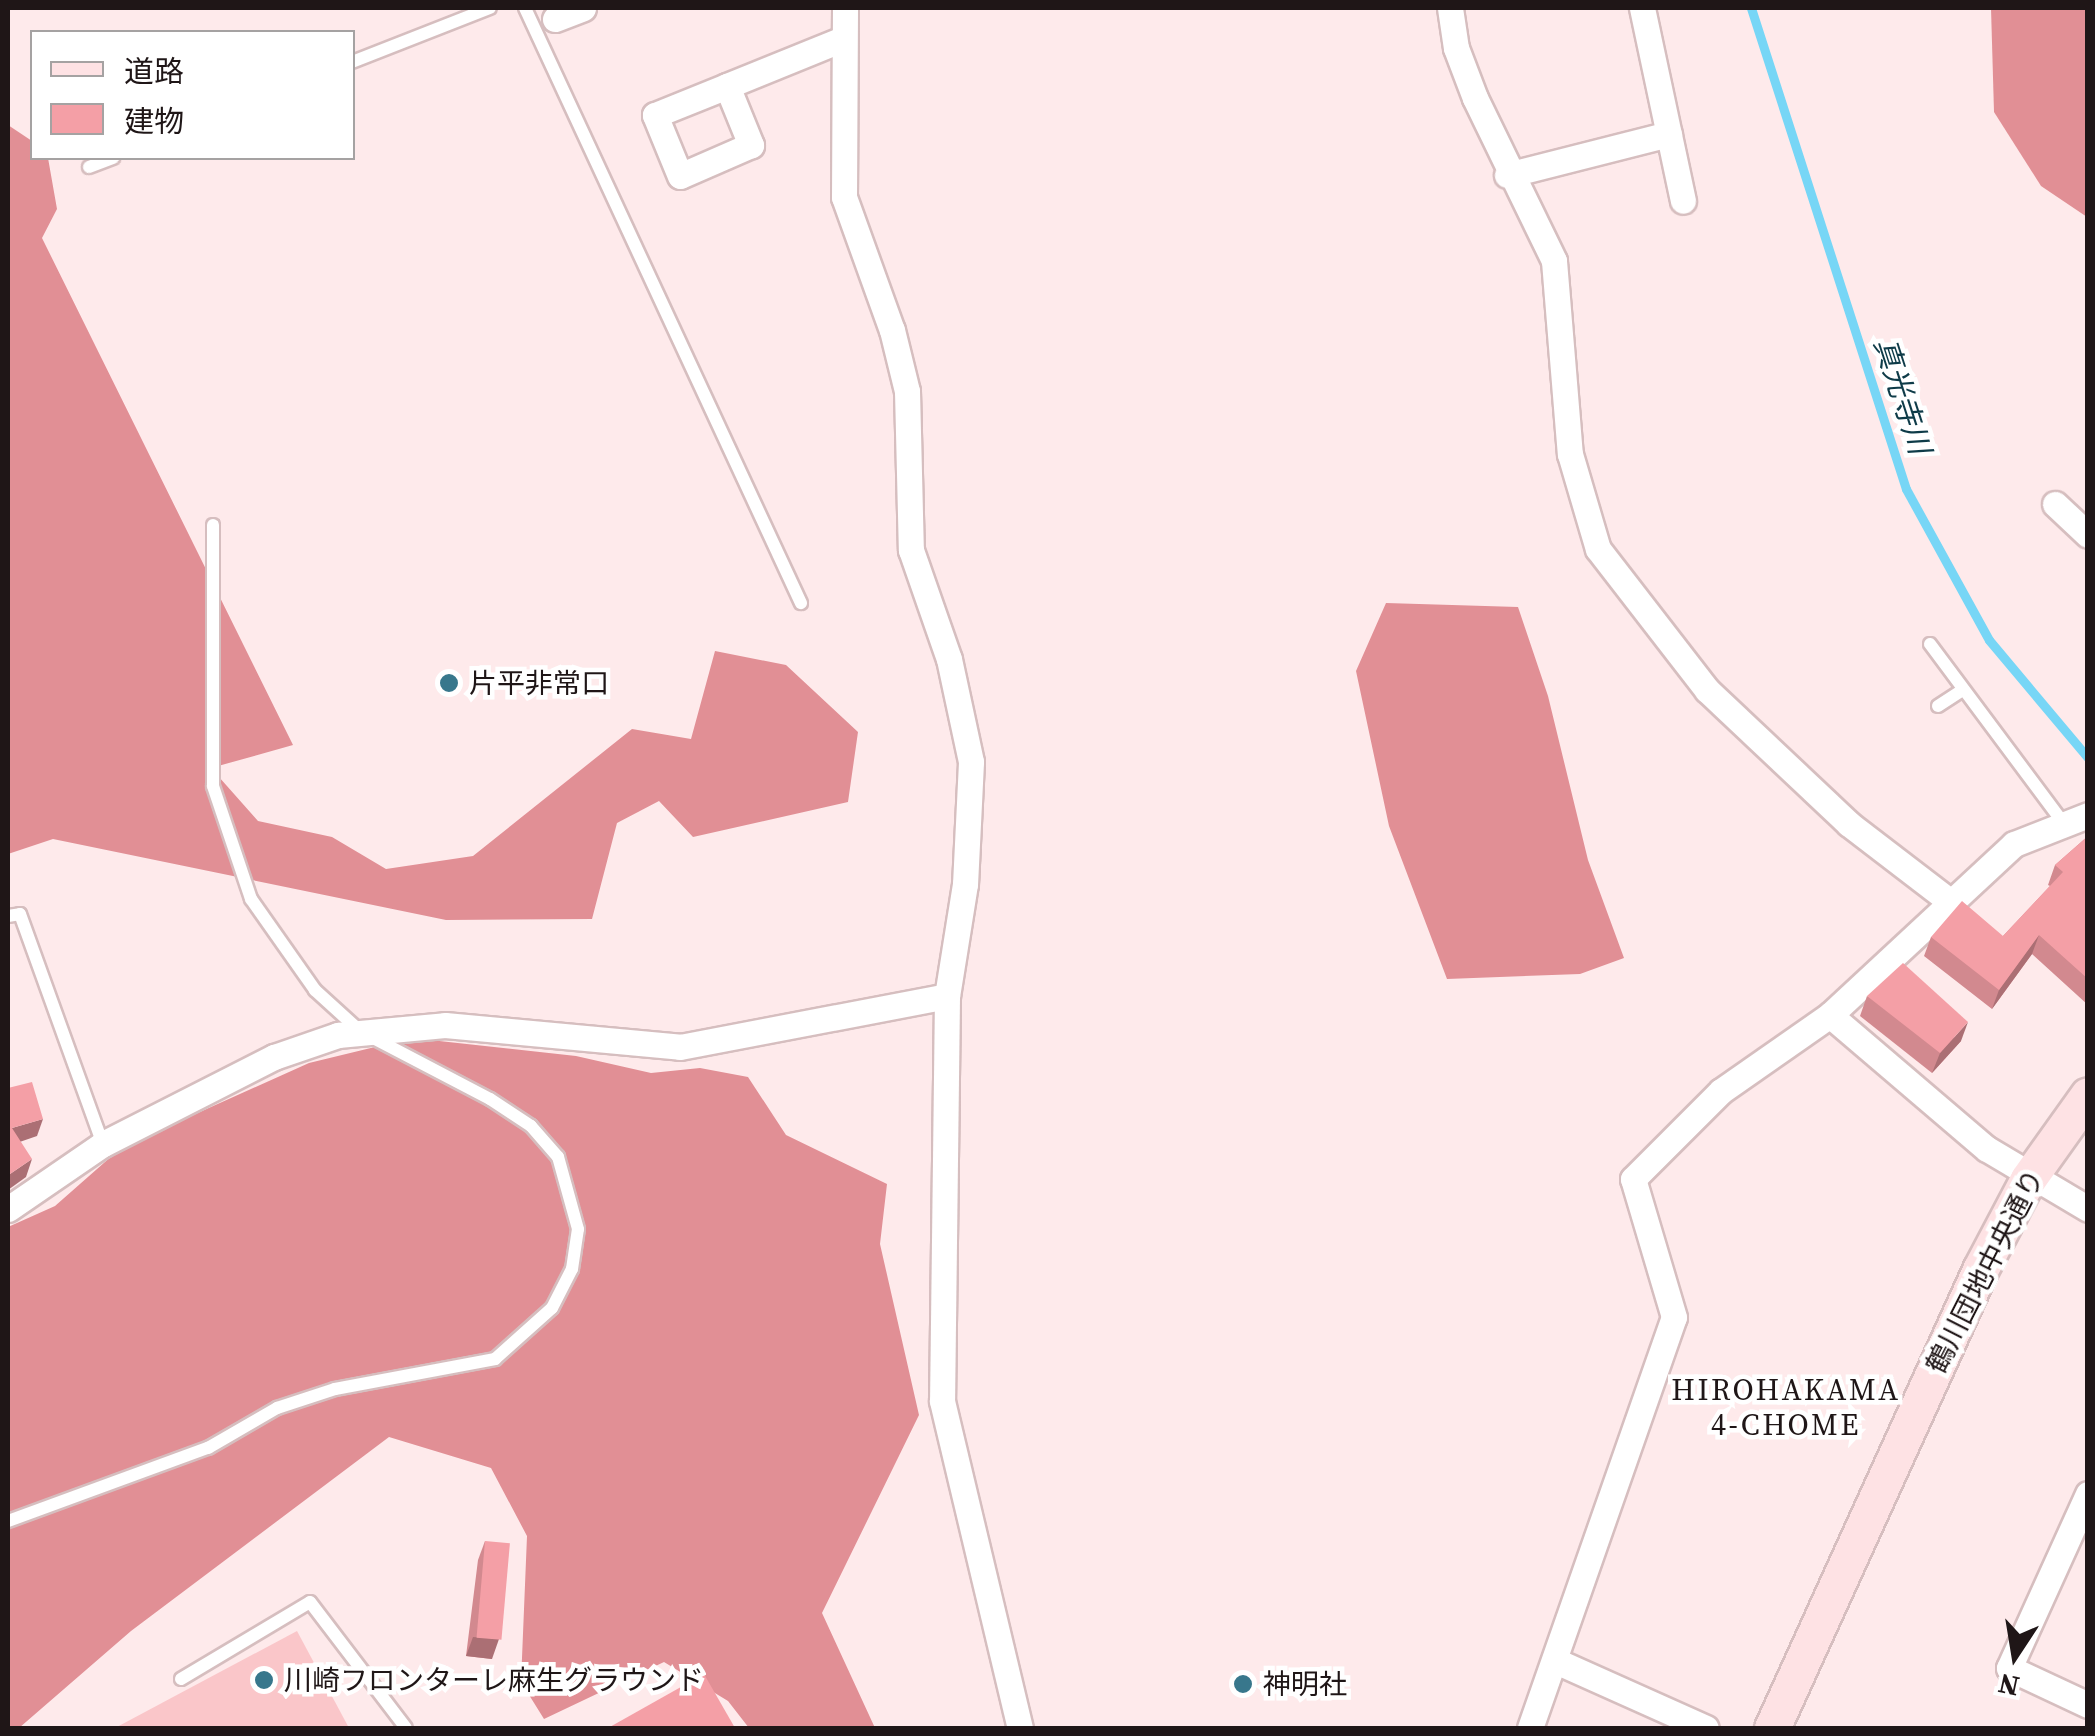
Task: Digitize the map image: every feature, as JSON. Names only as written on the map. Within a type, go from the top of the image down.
[{"type":"street","points":[[545,23],[583,8]]},
{"type":"street","points":[[845,8],[844,198],[892,330],[907,391],[911,550],[950,660],[971,762],[965,884],[947,996],[942,1401],[1020,1728]]},
{"type":"street","points":[[1450,8],[1456,48],[1506,175],[1554,261],[1570,454],[1598,550],[1707,690],[1849,824],[1948,900]]},
{"type":"street","points":[[1642,8],[1683,201]]},
{"type":"street","points":[[727,86],[844,39]]},
{"type":"street","points":[[1506,175],[1668,134]]},
{"type":"street","points":[[2056,504],[2088,535]]},
{"type":"street","points":[[1530,1728],[1674,1317],[1633,1180],[1721,1091],[1830,1015],[1948,900],[2014,844],[2076,819]]},
{"type":"street","points":[[8,1210],[103,1144],[274,1057],[360,1031],[445,1025],[680,1047],[947,996]]},
{"type":"street","points":[[1830,1015],[2028,1179],[2088,1209]]},
{"type":"street","name":"鶴川団地中央通り","points":[[1772,1728],[1980,1270],[2028,1179],[2088,1095]]},
{"type":"street","points":[[2088,1494],[2009,1668],[2088,1705]]},
{"type":"street","points":[[1556,1660],[1706,1728]]},
{"type":"lane","points":[[355,61],[490,8]]},
{"type":"lane","points":[[524,8],[545,23],[800,603]]},
{"type":"lane","points":[[88,167],[107,160]]},
{"type":"lane","points":[[8,1521],[208,1448],[277,1408],[335,1388],[495,1359],[552,1308],[572,1269],[578,1229],[558,1157],[531,1126],[490,1099],[360,1031],[276,941],[227,842],[209,746],[213,524]]},
{"type":"lane","points":[[1930,644],[1961,691],[2076,819]]},
{"type":"lane","points":[[1938,706],[1961,691]]},
{"type":"lane","points":[[8,916],[20,914],[103,1144]]},
{"type":"lane","points":[[181,1679],[310,1602],[406,1728]]},
{"type":"shaded area","points":[[1991,8],[2087,8],[2087,217],[2041,186],[1994,112]]},
{"type":"shaded area","points":[[8,125],[30,140],[30,160],[48,160],[57,209],[42,238],[293,745],[211,768],[258,821],[332,837],[386,869],[473,856],[632,729],[691,739],[715,651],[786,665],[858,732],[848,802],[693,837],[659,801],[617,823],[592,919],[446,920],[53,839],[8,854]]},
{"type":"shaded area","points":[[1386,603],[1518,607],[1548,696],[1588,860],[1624,958],[1580,974],[1447,979],[1389,826],[1356,671]]},
{"type":"shaded area","points":[[412,1038],[576,1056],[651,1073],[700,1068],[748,1077],[786,1135],[887,1184],[880,1244],[919,1415],[822,1613],[875,1728],[749,1728],[728,1701],[664,1662],[544,1719],[521,1682],[527,1536],[491,1468],[389,1437],[131,1631],[19,1728],[8,1728],[8,1227],[55,1206],[122,1147],[309,1063]]},
{"type":"shaded area","name":"川崎フロンターレ麻生グラウンド","points":[[297,1631],[349,1728],[115,1728]]},
{"type":"building","points":[[2088,836],[2088,979],[2039,935],[1999,990],[1931,937],[1962,901],[2003,936],[2063,872],[2055,865]]},
{"type":"building","points":[[1903,963],[1968,1022],[1940,1053],[1867,996]]},
{"type":"building","points":[[32,1082],[43,1119],[12,1128],[32,1159],[10,1174],[8,1088]]},
{"type":"building","points":[[485,1541],[510,1543],[501,1640],[477,1638]]},
{"type":"building","points":[[704,1674],[735,1728],[608,1728]]},
{"type":"waterway","name":"真光寺川","points":[[1751,8],[1906,489],[1989,640],[2088,758]]},
{"type":"place","name":"片平非常口","points":[[449,683]]},
{"type":"place","name":"川崎フロンターレ麻生グラウンド","points":[[264,1680]]},
{"type":"place","name":"神明社","points":[[1243,1684]]},
{"type":"district","name":"HIROHAKAMA 4-CHOME","points":[[1786,1407]]}]
